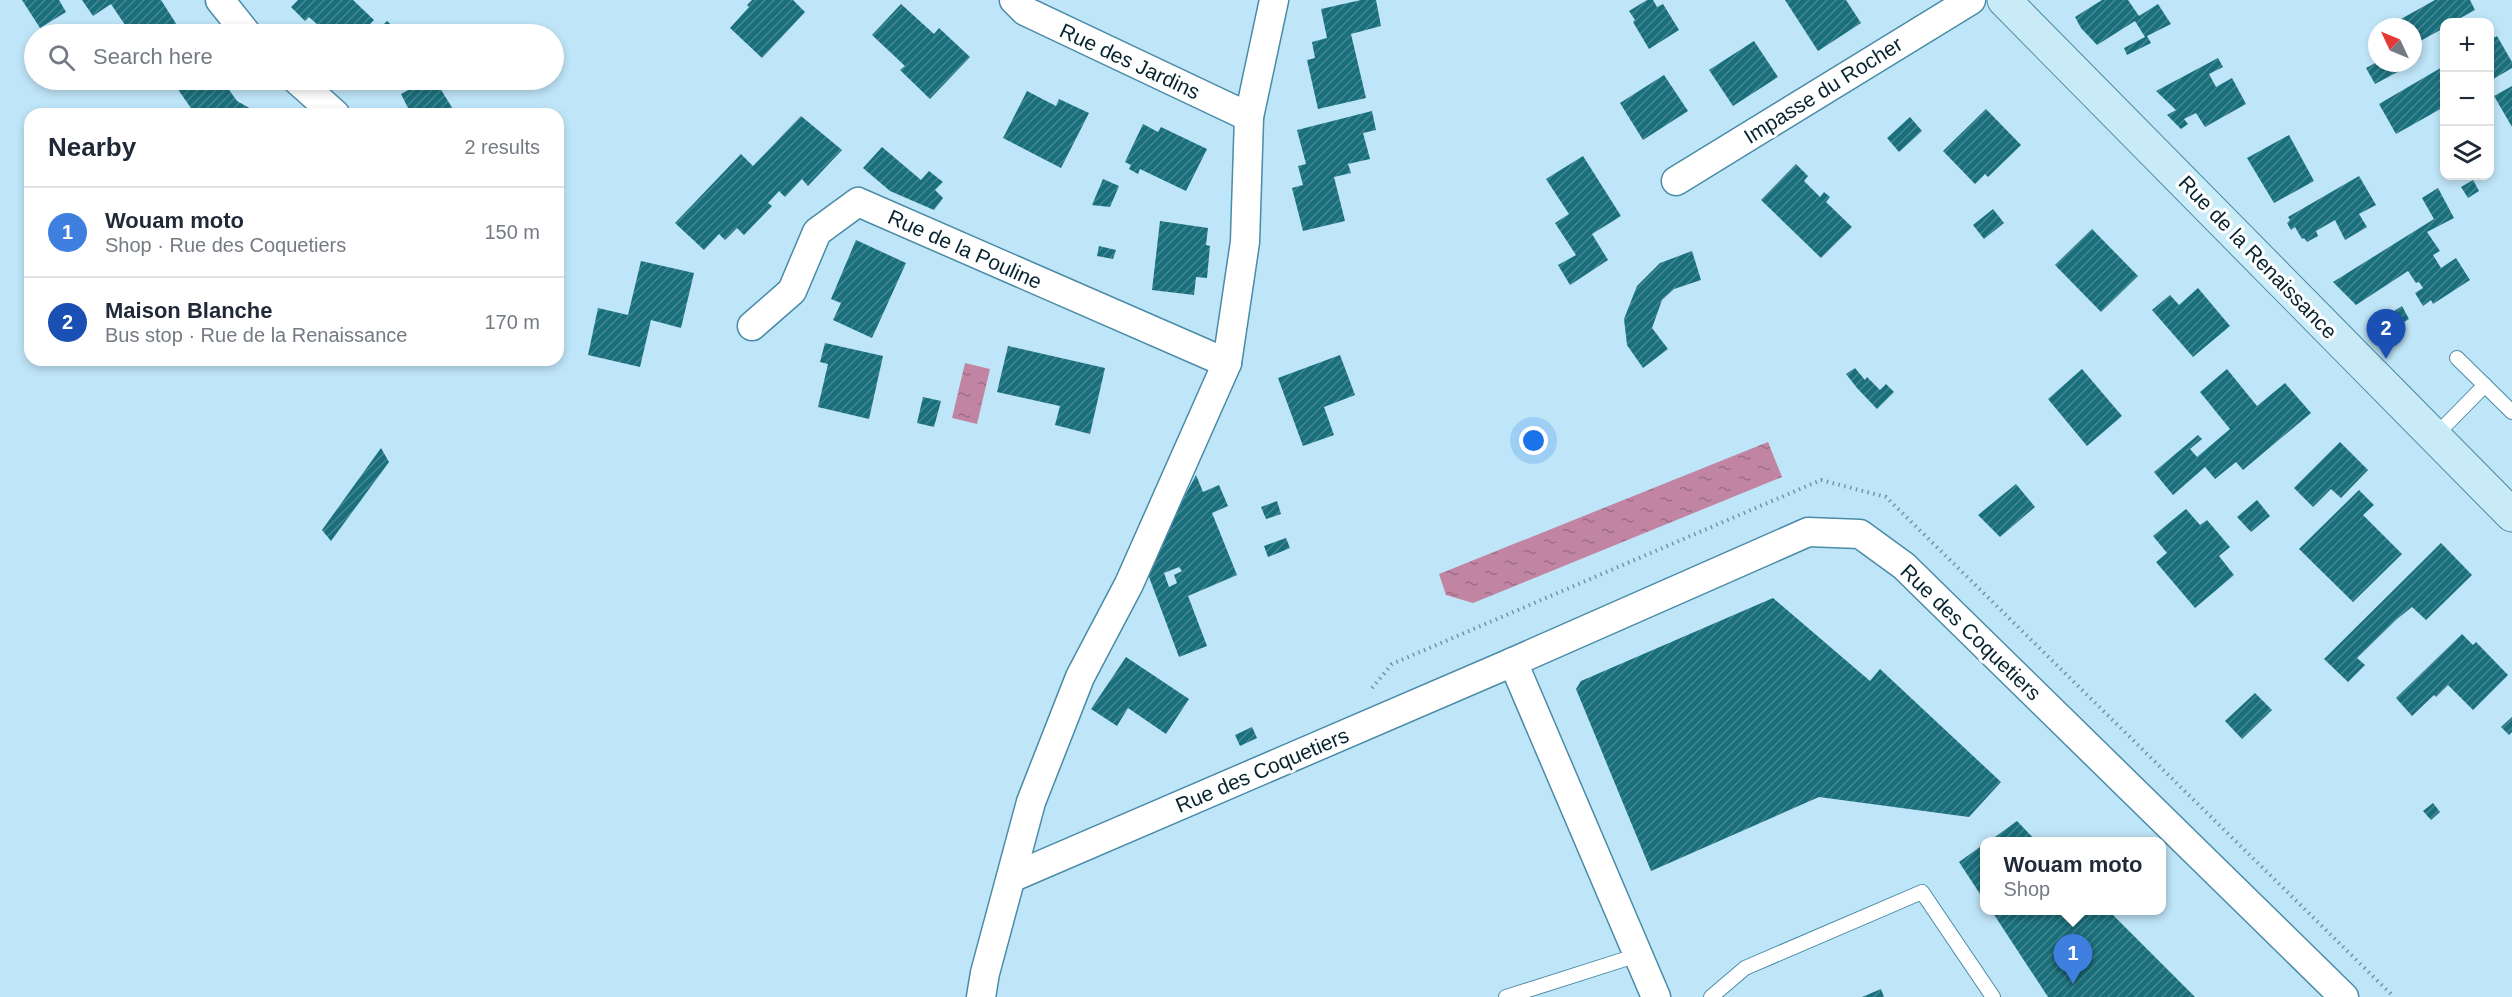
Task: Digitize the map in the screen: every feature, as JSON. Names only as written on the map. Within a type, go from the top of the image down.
[{"type":"main road","name":"Rue de la Renaissance","points":[[2004,0],[2512,515]]},
{"type":"street","points":[[220,0],[239,24]]},
{"type":"street","name":"Rue des Jardins","points":[[1014,0],[1026,11],[1249,117]]},
{"type":"street","points":[[981,997],[985,973],[1031,802],[1080,677],[1129,584],[1227,363],[1245,242],[1249,117],[1274,0]]},
{"type":"street","name":"Impasse du Rocher","points":[[1676,181],[1971,0]]},
{"type":"street","points":[[308,90],[328,108]]},
{"type":"street","name":"Rue de la Pouline","points":[[752,326],[792,291],[817,232],[858,202],[1227,363]]},
{"type":"street","name":"Rue des Coquetiers","points":[[1011,879],[1514,662],[1808,532],[1860,534],[1905,566],[2344,997]]},
{"type":"street","points":[[1514,662],[1656,997]]},
{"type":"lane","points":[[2457,358],[2512,412]]},
{"type":"lane","points":[[2434,437],[2485,385]]},
{"type":"lane","points":[[1711,997],[1745,968],[1922,892],[1993,997]]},
{"type":"lane","points":[[1506,997],[1638,955]]},
{"type":"path","points":[[1368,691],[1392,664],[1821,480],[1886,497],[2394,997]]},
{"type":"path","points":[[1586,581],[1607,621]]},
{"type":"water","points":[[965,363],[990,369],[977,424],[952,418]]},
{"type":"water","points":[[1768,442],[1782,477],[1473,603],[1446,595],[1439,574]]},
{"type":"building","points":[[22,0],[59,0],[66,12],[46,24],[37,24]]},
{"type":"building","points":[[82,0],[161,0],[176,24],[124,24],[111,4],[93,16]]},
{"type":"building","points":[[298,0],[353,0],[374,20],[370,24],[317,24],[309,17],[305,21],[291,7]]},
{"type":"building","points":[[752,0],[793,0],[805,12],[762,58],[730,28],[749,7],[747,5]]},
{"type":"building","points":[[1361,0],[1376,0],[1381,26],[1351,34],[1366,98],[1318,109],[1307,60],[1315,58],[1312,42],[1327,38],[1321,9]]},
{"type":"building","points":[[1647,0],[1653,0],[1657,7],[1663,4],[1679,30],[1649,49],[1629,11]]},
{"type":"building","points":[[1785,0],[1846,0],[1861,23],[1818,51]]},
{"type":"building","points":[[2102,0],[2128,0],[2139,16],[2158,4],[2171,24],[2147,36],[2151,43],[2127,55],[2124,48],[2145,37],[2135,21],[2097,45],[2081,28],[2075,17]]},
{"type":"building","points":[[2435,0],[2470,0],[2475,10],[2460,18],[2440,18],[2440,30],[2422,40],[2422,18],[2403,18]]},
{"type":"building","points":[[901,4],[934,34],[939,28],[970,57],[930,99],[900,70],[905,66],[872,35]]},
{"type":"building","points":[[2497,36],[2512,62],[2512,68],[2494,79],[2494,72],[2494,38]]},
{"type":"building","points":[[1754,41],[1778,77],[1733,106],[1709,70]]},
{"type":"building","points":[[2218,58],[2223,67],[2209,74],[2216,87],[2232,78],[2246,104],[2205,127],[2196,113],[2184,119],[2188,124],[2181,129],[2167,115],[2176,110],[2156,91]]},
{"type":"building","points":[[2440,68],[2440,109],[2396,134],[2379,104]]},
{"type":"building","points":[[2368,72],[2397,72],[2375,84]]},
{"type":"building","points":[[1664,75],[1688,111],[1643,140],[1620,103]]},
{"type":"building","points":[[2512,86],[2512,127],[2494,96]]},
{"type":"building","points":[[178,90],[229,90],[237,101],[249,108],[191,108]]},
{"type":"building","points":[[408,90],[441,90],[452,108],[408,108],[401,94]]},
{"type":"building","points":[[1027,91],[1056,106],[1059,99],[1089,113],[1061,168],[1003,138]]},
{"type":"building","points":[[1986,109],[2021,145],[1988,177],[1985,174],[1975,184],[1943,151]]},
{"type":"building","points":[[1372,111],[1376,130],[1363,133],[1370,159],[1348,164],[1351,173],[1334,177],[1345,221],[1303,231],[1292,188],[1303,185],[1298,166],[1306,164],[1297,130]]},
{"type":"building","points":[[801,116],[842,150],[808,186],[802,179],[785,197],[779,191],[768,203],[772,206],[744,235],[737,228],[725,240],[719,234],[704,250],[675,223],[741,154],[753,166]]},
{"type":"building","points":[[1910,117],[1922,131],[1899,152],[1887,138]]},
{"type":"building","points":[[1143,124],[1158,132],[1161,127],[1207,149],[1186,191],[1140,169],[1138,174],[1129,169],[1131,165],[1125,162]]},
{"type":"building","points":[[2289,135],[2314,181],[2274,203],[2247,158]]},
{"type":"building","points":[[882,147],[921,180],[929,171],[943,182],[935,190],[943,198],[934,210],[890,191],[863,168]]},
{"type":"building","points":[[1583,156],[1621,216],[1592,234],[1608,260],[1570,285],[1558,265],[1576,255],[1555,223],[1569,214],[1546,179]]},
{"type":"building","points":[[1796,164],[1808,176],[1804,181],[1820,197],[1824,192],[1830,197],[1826,202],[1852,227],[1821,258],[1761,200]]},
{"type":"building","points":[[2359,176],[2376,205],[2359,214],[2367,227],[2345,240],[2335,220],[2316,231],[2318,236],[2307,242],[2304,238],[2302,239],[2295,227],[2291,230],[2287,223],[2290,220],[2288,217]]},
{"type":"building","points":[[1103,179],[1119,186],[1110,207],[1092,205]]},
{"type":"building","points":[[2473,180],[2479,191],[2468,198],[2461,187]]},
{"type":"building","points":[[2438,188],[2454,218],[2427,232],[2440,251],[2433,255],[2441,268],[2456,258],[2470,280],[2433,304],[2431,300],[2423,306],[2415,293],[2423,288],[2419,282],[2416,283],[2408,271],[2356,305],[2333,282],[2434,219],[2422,198]]},
{"type":"building","points":[[1993,209],[2004,223],[1984,239],[1973,225]]},
{"type":"building","points":[[1160,221],[1208,228],[1206,245],[1210,246],[1207,278],[1196,277],[1194,295],[1152,290]]},
{"type":"building","points":[[2092,229],[2138,276],[2101,312],[2055,265]]},
{"type":"building","points":[[856,240],[906,263],[872,338],[833,320],[841,303],[831,299]]},
{"type":"building","points":[[1099,246],[1116,250],[1113,259],[1097,256]]},
{"type":"building","points":[[1692,251],[1701,280],[1674,289],[1662,300],[1652,328],[1668,349],[1643,368],[1627,345],[1624,319],[1637,286],[1660,263]]},
{"type":"building","points":[[641,261],[694,273],[681,328],[651,320],[640,367],[588,355],[598,308],[628,315]]},
{"type":"building","points":[[2198,288],[2230,326],[2193,357],[2152,310],[2170,295],[2179,305]]},
{"type":"building","points":[[2402,306],[2409,319],[2385,334],[2374,324]]},
{"type":"building","points":[[825,343],[883,356],[869,419],[818,407],[828,364],[820,362]]},
{"type":"building","points":[[1008,346],[1105,368],[1090,434],[1055,425],[1060,406],[997,392]]},
{"type":"building","points":[[1340,355],[1355,395],[1324,407],[1334,435],[1303,446],[1278,378]]},
{"type":"building","points":[[1855,368],[1865,380],[1867,377],[1880,390],[1886,384],[1894,392],[1877,409],[1846,374]]},
{"type":"building","points":[[2082,369],[2122,416],[2087,446],[2048,399]]},
{"type":"building","points":[[2227,369],[2257,406],[2285,383],[2311,413],[2243,470],[2236,462],[2215,479],[2205,467],[2173,495],[2154,472],[2198,435],[2202,439],[2190,449],[2197,457],[2230,429],[2200,392]]},
{"type":"building","points":[[923,397],[941,401],[934,427],[917,423]]},
{"type":"building","points":[[2340,442],[2368,470],[2341,498],[2331,489],[2313,507],[2294,488]]},
{"type":"building","points":[[381,448],[389,462],[331,541],[322,530]]},
{"type":"building","points":[[1196,475],[1203,492],[1219,485],[1228,506],[1212,513],[1237,575],[1188,596],[1207,646],[1179,657],[1146,569]],"holes":[[[1179,567],[1182,571],[1174,575],[1177,583],[1169,587],[1164,573]]]},
{"type":"building","points":[[2016,484],[2035,507],[2000,537],[1978,515]]},
{"type":"building","points":[[2359,490],[2374,505],[2363,515],[2402,554],[2353,602],[2299,549]]},
{"type":"building","points":[[2257,500],[2270,516],[2251,532],[2237,517]]},
{"type":"building","points":[[1277,501],[1281,514],[1266,519],[1261,507]]},
{"type":"building","points":[[2186,509],[2200,525],[2207,520],[2230,547],[2219,556],[2234,575],[2195,608],[2156,562],[2167,553],[2153,536]]},
{"type":"building","points":[[1286,538],[1290,548],[1268,557],[1264,546]]},
{"type":"building","points":[[2441,543],[2472,575],[2426,620],[2412,607],[2397,619],[2357,658],[2365,665],[2348,682],[2324,659]]},
{"type":"building","points":[[1773,598],[1870,681],[1880,669],[2001,782],[1969,817],[1819,797],[1651,871],[1576,689],[1581,681]]},
{"type":"building","points":[[2462,634],[2473,645],[2476,642],[2508,675],[2473,710],[2448,685],[2412,716],[2396,698]]},
{"type":"building","points":[[1126,657],[1189,699],[1166,734],[1128,708],[1117,726],[1091,709]]},
{"type":"building","points":[[2255,693],[2272,710],[2242,739],[2225,721]]},
{"type":"building","points":[[2512,717],[2512,732],[2509,735],[2501,727]]},
{"type":"building","points":[[1252,727],[1257,738],[1240,746],[1235,735]]},
{"type":"building","points":[[2433,803],[2440,812],[2431,820],[2423,811]]},
{"type":"building","points":[[2017,821],[2032,837],[1995,837]]},
{"type":"building","points":[[1980,847],[1980,894],[1959,862]]},
{"type":"building","points":[[1994,915],[2113,915],[2195,997],[2048,997]]},
{"type":"building","points":[[1881,989],[1884,997],[1862,997]]},
{"type":"place","name":"Maison Blanche","points":[[2386,359]]},
{"type":"place","name":"Wouam moto","points":[[2073,984]]}]
